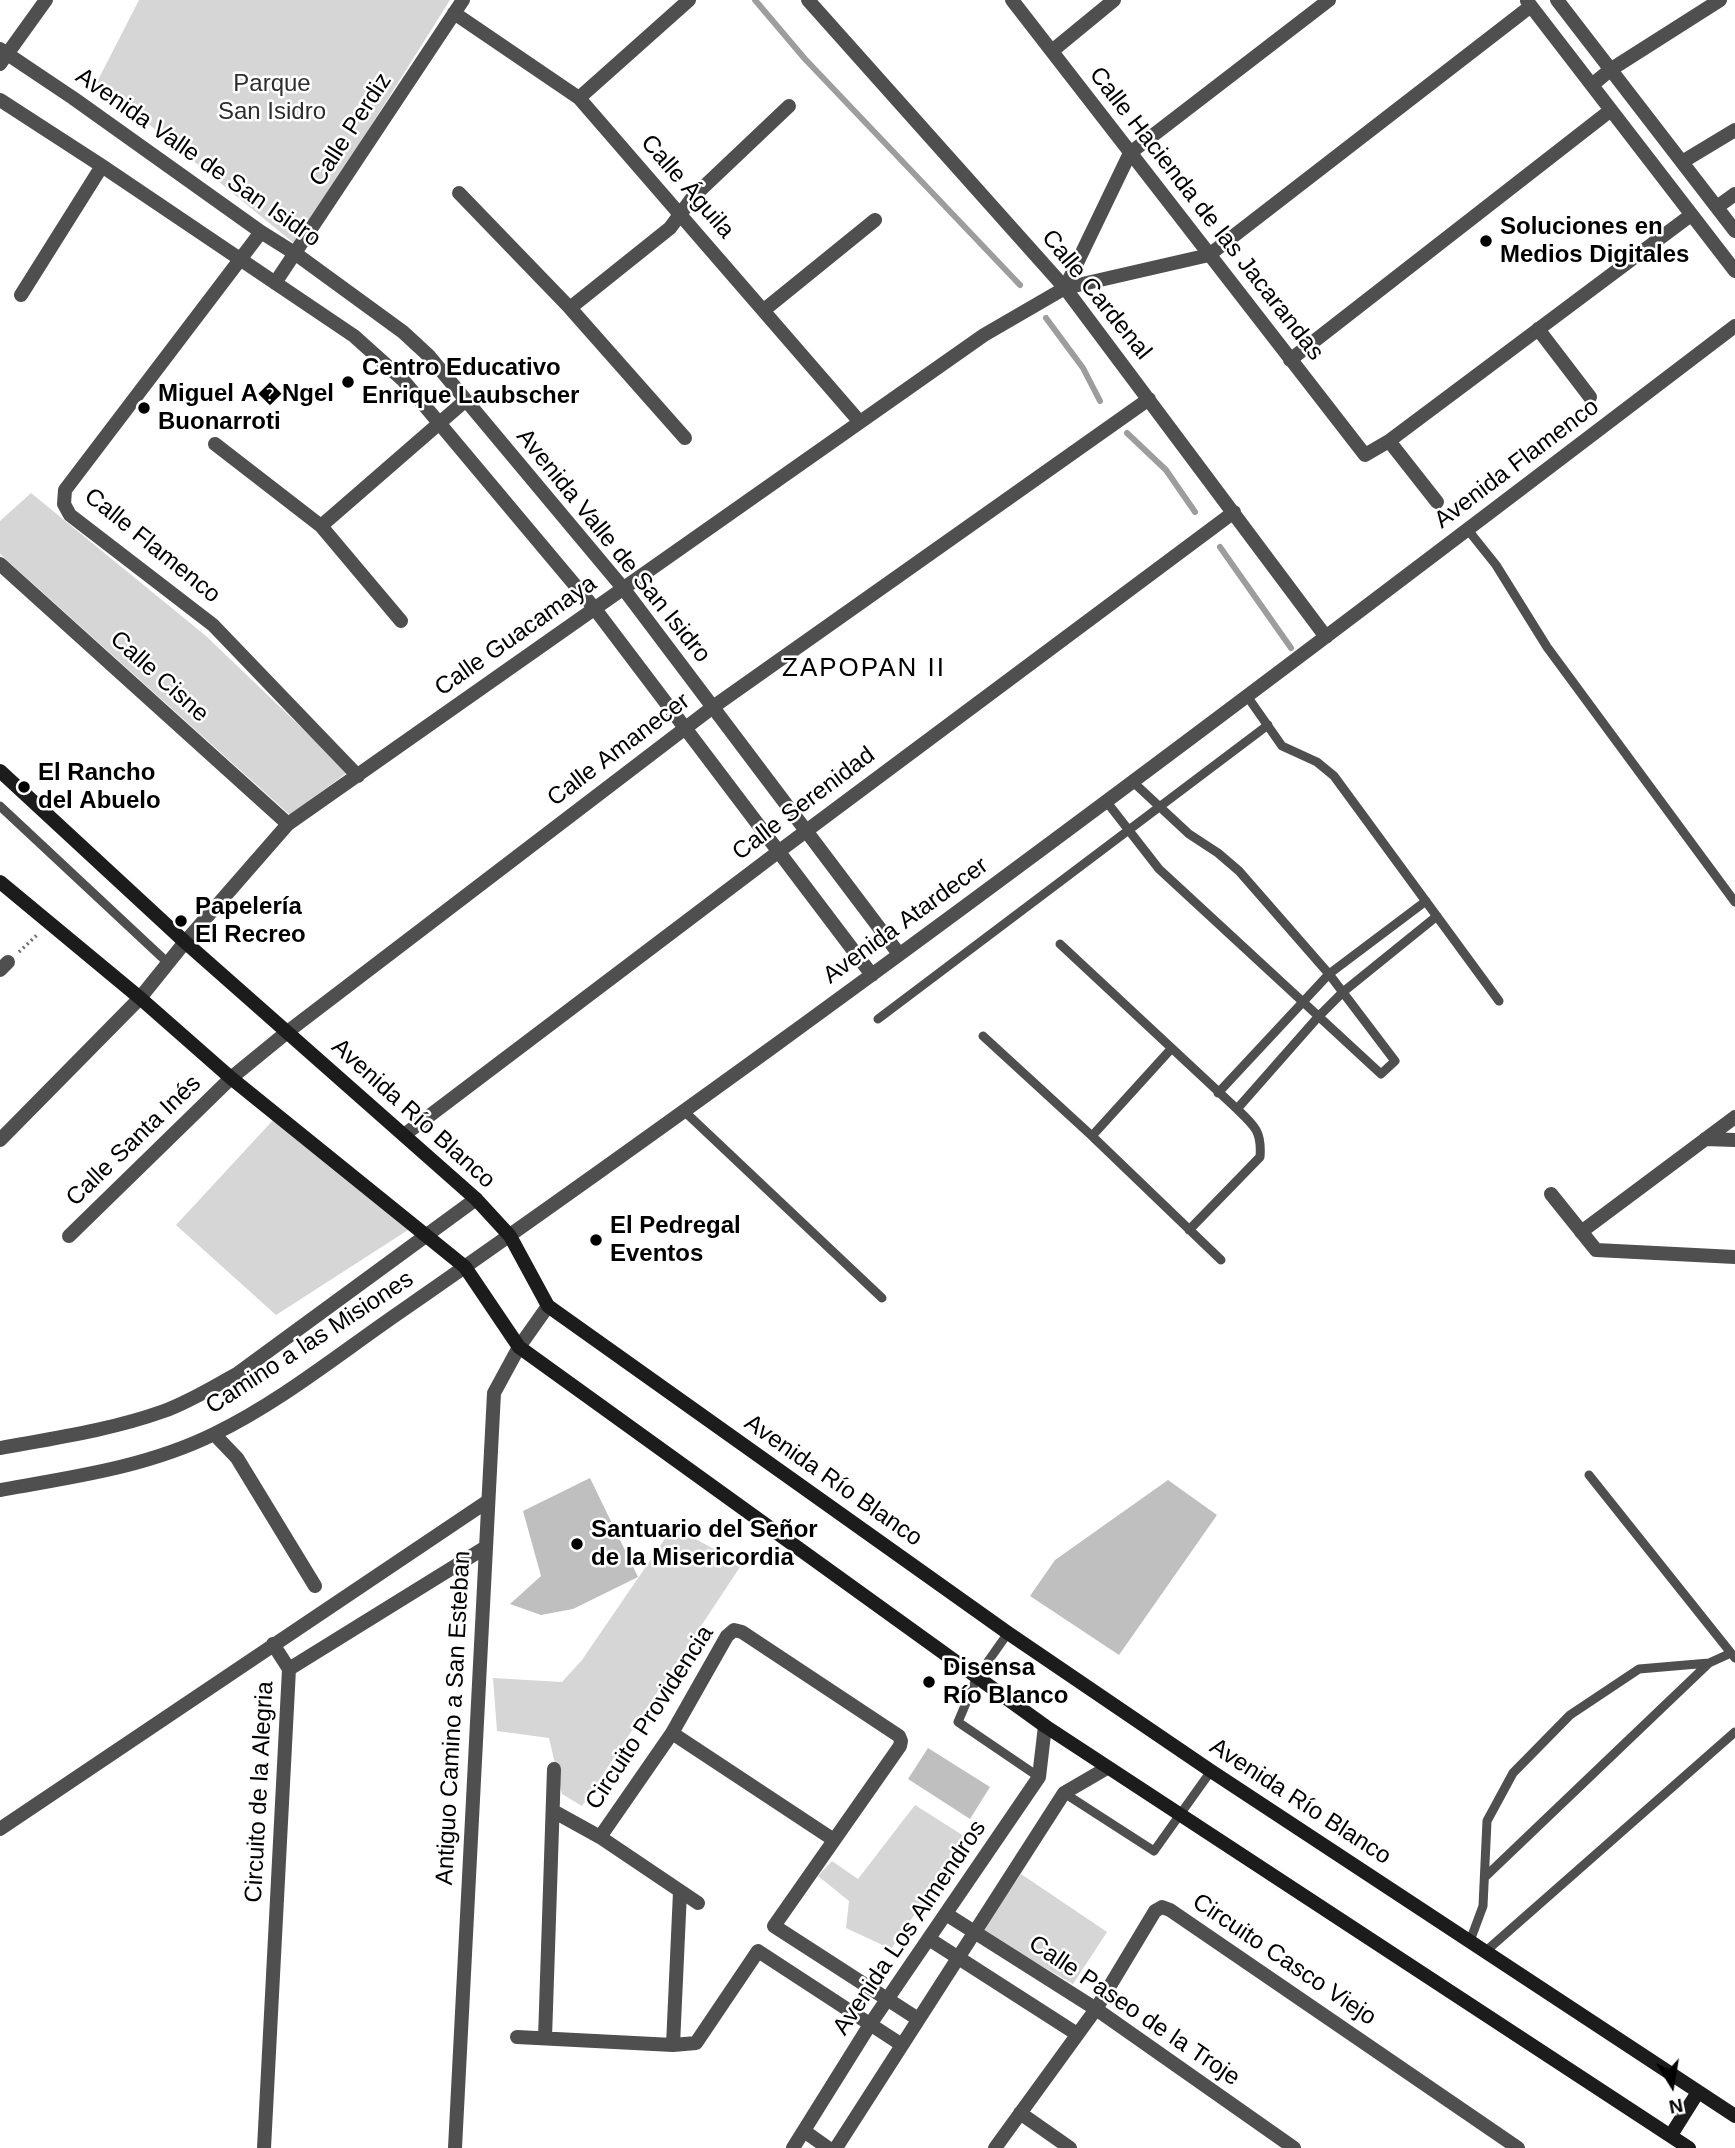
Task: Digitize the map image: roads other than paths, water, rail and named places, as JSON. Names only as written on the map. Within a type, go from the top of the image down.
[{"type":"street","points":[[2,56],[46,0]]},
{"type":"street","name":"Calle Perdiz","points":[[275,284],[463,0]]},
{"type":"street","points":[[579,98],[689,0]]},
{"type":"street","name":"Calle Cardenal","points":[[807,0],[1065,288],[1326,637]]},
{"type":"street","name":"Calle Hacienda de las Jacarandas","points":[[1012,0],[1366,455],[1389,441]]},
{"type":"street","points":[[1052,51],[1114,0]]},
{"type":"street","points":[[1065,288],[1130,153],[1329,0]]},
{"type":"street","points":[[1557,0],[1735,231]]},
{"type":"street","points":[[1591,85],[1720,0]]},
{"type":"street","points":[[1209,255],[1529,3],[1735,271]]},
{"type":"street","name":"Calle Águila","points":[[454,13],[579,98],[859,421]]},
{"type":"street","name":"Avenida Valle de San Isidro","points":[[2,56],[73,98],[296,254],[403,332],[429,356],[623,588],[900,954]]},
{"type":"street","points":[[0,100],[354,336],[380,359],[439,422],[595,609],[872,975]]},
{"type":"street","points":[[570,308],[670,228],[693,197],[789,106]]},
{"type":"street","points":[[1290,360],[1611,110]]},
{"type":"street","points":[[1682,162],[1735,130]]},
{"type":"street","points":[[21,295],[102,166]]},
{"type":"street","points":[[459,193],[570,308],[685,438]]},
{"type":"street","points":[[1717,207],[1735,194]]},
{"type":"street","points":[[1437,502],[1389,441],[1692,215]]},
{"type":"street","points":[[764,310],[875,220]]},
{"type":"street","name":"Calle Flamenco","points":[[261,232],[65,490],[64,504],[70,515],[213,625],[358,776]]},
{"type":"street","name":"Calle Guacamaya","points":[[0,1140],[140,998],[288,824],[984,335],[1065,288],[1209,255]]},
{"type":"street","name":"Avenida Flamenco","points":[[1326,637],[1735,326]]},
{"type":"street","points":[[1538,329],[1590,397]]},
{"type":"street","name":"Calle Amanecer","points":[[231,1078],[286,1033],[713,707],[1149,399]]},
{"type":"street","points":[[321,526],[466,400]]},
{"type":"street","points":[[215,444],[321,526],[401,621]]},
{"type":"street","name":"Calle Serenidad","points":[[404,1135],[805,831],[1234,512]]},
{"type":"street","name":"Calle Cisne","points":[[0,564],[288,824]]},
{"type":"street","name":"Avenida Atardecer","points":[[510,1236],[872,975],[1326,637]]},
{"type":"street","name":"Avenida Río Blanco","points":[[0,771],[286,1033],[476,1199],[510,1236],[548,1306],[1009,1633],[1211,1771],[1735,2116]]},
{"type":"street","points":[[0,882],[140,998],[231,1078],[465,1267],[519,1348],[1045,1726],[1689,2148]]},
{"type":"street","name":"Calle Santa Inés","points":[[69,1236],[231,1078]]},
{"type":"street","points":[[1581,1232],[1735,1117]]},
{"type":"street","points":[[1705,1139],[1735,1140]]},
{"type":"street","points":[[1551,1194],[1596,1251],[1735,1257]]},
{"type":"street","name":"Camino a las Misiones","points":[[0,1448],[117,1425],[166,1410],[199,1395],[237,1374],[476,1199]]},
{"type":"street","name":"Camino a las Misiones","points":[[0,1490],[150,1460],[214,1434],[278,1396],[510,1236]]},
{"type":"street","name":"Antiguo Camino a San Esteban","points":[[455,2148],[494,1393],[519,1348],[548,1306]]},
{"type":"street","points":[[214,1434],[237,1458],[315,1586]]},
{"type":"street","name":"Circuito de la Alegria","points":[[0,1829],[488,1501]]},
{"type":"street","name":"Circuito de la Alegria","points":[[264,2148],[289,1670],[486,1547]]},
{"type":"street","name":"Circuito Providencia","points":[[600,1837],[672,1733],[727,1636],[734,1630],[742,1632],[899,1736],[901,1741],[774,1926],[888,1999]]},
{"type":"street","points":[[273,1644],[289,1670]]},
{"type":"street","name":"Avenida Los Almendros","points":[[793,2148],[872,2023],[1039,1777],[1045,1726]]},
{"type":"street","points":[[672,1733],[834,1840]]},
{"type":"street","points":[[836,2148],[1065,1793],[1107,1768]]},
{"type":"street","name":"Circuito Providencia","points":[[545,2038],[554,1769]]},
{"type":"street","points":[[553,1811],[600,1837],[698,1903]]},
{"type":"street","points":[[673,2045],[680,1892]]},
{"type":"street","name":"Circuito Casco Viejo","points":[[995,2148],[1096,2009],[1155,1911],[1162,1907],[1518,2148]]},
{"type":"street","name":"Calle Paseo de la Troje","points":[[946,1914],[1096,2009],[1294,2148]]},
{"type":"street","name":"Calle Paseo de la Troje","points":[[929,1939],[1077,2034]]},
{"type":"street","points":[[516,2037],[673,2045],[696,2043],[758,1951],[902,2045]]},
{"type":"street","points":[[888,1999],[918,2019]]},
{"type":"street","points":[[1671,2135],[1698,2092]]},
{"type":"street","points":[[1020,2113],[1070,2148]]},
{"type":"street","points":[[804,2131],[828,2148]]},
{"type":"lane","points":[[1468,530],[1496,565],[1547,647],[1735,902]]},
{"type":"lane","points":[[1247,696],[1282,746],[1317,762],[1334,776],[1500,1001]]},
{"type":"lane","points":[[878,1019],[1268,725]]},
{"type":"lane","points":[[1106,801],[1159,869],[1381,1074],[1395,1061],[1329,974],[1239,871],[1189,834],[1133,782]]},
{"type":"lane","points":[[0,806],[168,963]]},
{"type":"lane","points":[[1218,1093],[1329,974],[1426,901]]},
{"type":"lane","points":[[1237,1109],[1343,992],[1437,916]]},
{"type":"lane","points":[[1060,944],[1255,1126],[1261,1140],[1260,1157],[1189,1230]]},
{"type":"lane","points":[[983,1036],[1221,1261]]},
{"type":"lane","points":[[1091,1136],[1171,1049]]},
{"type":"lane","points":[[684,1111],[882,1298]]},
{"type":"lane","points":[[1470,1941],[1483,1906],[1487,1821],[1513,1773],[1570,1716],[1639,1670],[1709,1663],[1733,1656],[1589,1475]]},
{"type":"lane","points":[[1009,1633],[977,1677],[958,1722],[1039,1777]]},
{"type":"lane","points":[[1486,1876],[1709,1663]]},
{"type":"lane","points":[[1486,1951],[1735,1732]]},
{"type":"lane","points":[[1065,1793],[1154,1851],[1211,1771]]},
{"type":"waterway","points":[[755,0],[805,59],[1020,285]]},
{"type":"waterway","points":[[1046,318],[1083,368],[1100,401]]},
{"type":"waterway","points":[[1127,433],[1166,470],[1195,512]]},
{"type":"waterway","points":[[1220,547],[1291,648]]},
{"type":"place","name":"Soluciones en Medios Digitales","points":[[1486,241]]},
{"type":"place","name":"Centro Educativo Enrique Laubscher","points":[[348,382]]},
{"type":"place","name":"Miguel A�Ngel Buonarroti","points":[[144,408]]},
{"type":"place","name":"El Rancho del Abuelo","points":[[24,787]]},
{"type":"place","name":"Papelería El Recreo","points":[[181,921]]},
{"type":"place","name":"El Pedregal Eventos","points":[[596,1240]]},
{"type":"place","name":"Santuario del Señor de la Misericordia","points":[[577,1544]]},
{"type":"place","name":"Disensa Río Blanco","points":[[929,1682]]},
{"type":"district","name":"ZAPOPAN II","points":[[864,669]]},
{"type":"park label","name":"Parque San Isidro","points":[[272,98]]}]
